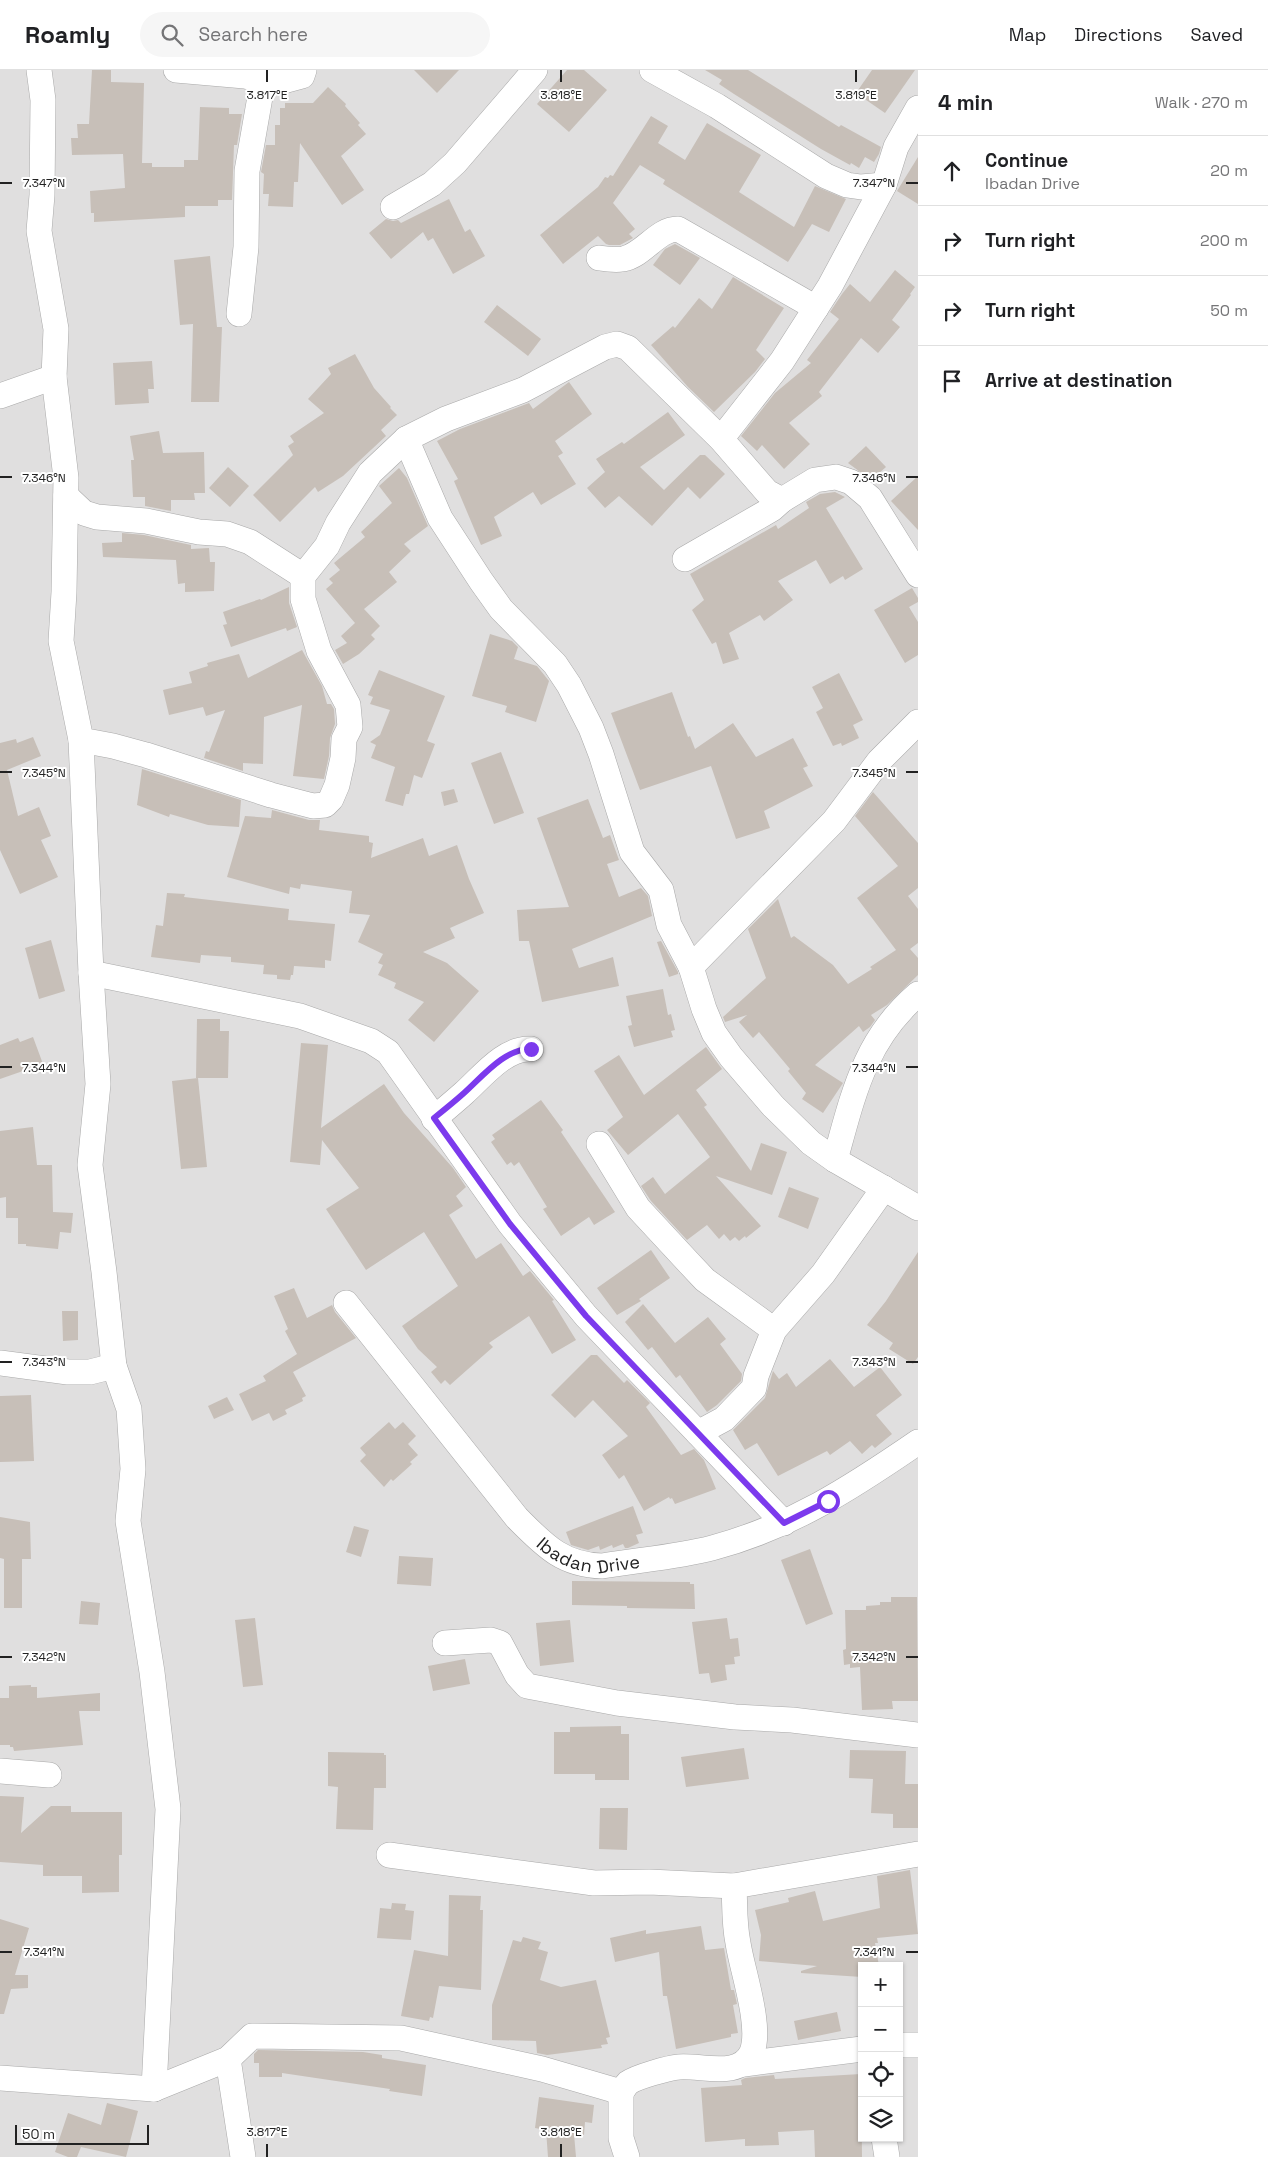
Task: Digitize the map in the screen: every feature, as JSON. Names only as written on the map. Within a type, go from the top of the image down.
[{"type":"street","points":[[39,70],[43,100],[42,195],[39,231],[56,329],[54,377],[66,478],[61,641],[82,740],[91,973],[98,1084],[90,1164],[114,1366],[129,1409],[133,1469],[128,1521],[152,1672],[168,1809],[154,2089]]},
{"type":"street","points":[[176,70],[245,76],[276,83],[302,76],[304,70]]},
{"type":"street","points":[[393,207],[432,184],[455,164],[535,70]]},
{"type":"street","points":[[652,70],[717,106],[826,176],[847,185],[861,187],[884,185]]},
{"type":"street","points":[[239,314],[246,247],[247,171],[263,80]]},
{"type":"street","points":[[722,439],[782,361],[830,286],[884,185],[896,147],[918,108]]},
{"type":"street","points":[[599,258],[623,259],[671,229],[678,229],[816,308]]},
{"type":"street","points":[[82,740],[146,755],[271,795],[313,806],[325,805],[331,799],[337,785],[344,758],[344,739],[350,727],[348,705],[319,652],[304,599],[303,576],[327,546],[370,473],[406,439],[446,419],[523,390],[605,347],[617,344],[628,348],[722,439],[767,492],[782,500]]},
{"type":"street","points":[[0,396],[54,377]]},
{"type":"street","points":[[406,439],[440,518],[481,581],[501,609],[556,664],[569,685],[598,745],[632,852],[661,890],[669,924],[691,967],[711,1025],[731,1058],[811,1143],[835,1160],[918,1208]]},
{"type":"street","points":[[685,559],[772,509],[782,500],[815,480],[836,477],[851,482],[870,498],[918,576]]},
{"type":"street","points":[[66,496],[84,513],[97,517],[146,521],[199,532],[227,534],[250,542],[303,576]]},
{"type":"street","points":[[691,967],[834,821],[879,762],[918,722]]},
{"type":"street","points":[[91,973],[300,1016],[371,1041],[388,1052],[510,1224],[586,1316],[784,1523]]},
{"type":"street","points":[[835,1160],[853,1096],[867,1059],[881,1033],[918,994]]},
{"type":"street","points":[[434,1118],[485,1072],[506,1057],[525,1048],[531,1049]]},
{"type":"street","points":[[599,1144],[638,1208],[689,1263],[705,1280],[774,1330]]},
{"type":"street","points":[[698,1433],[724,1419],[754,1388],[756,1376],[774,1330],[823,1274],[884,1188]]},
{"type":"street","name":"Ibadan Drive","points":[[346,1303],[518,1518],[558,1555],[586,1566],[602,1566],[711,1548],[784,1523],[861,1481],[918,1442]]},
{"type":"street","points":[[0,1363],[68,1372],[90,1372],[114,1366]]},
{"type":"street","points":[[445,1643],[491,1640],[500,1643],[517,1675],[527,1686],[617,1703],[735,1717],[792,1720],[918,1735]]},
{"type":"street","points":[[0,1771],[48,1775]]},
{"type":"street","points":[[389,1855],[594,1883],[649,1882],[734,1886],[918,1854]]},
{"type":"street","points":[[734,1886],[733,1911],[738,1944],[752,2000],[754,2032],[752,2051],[744,2064]]},
{"type":"street","points":[[0,2078],[154,2089],[228,2059],[252,2036],[401,2038],[542,2069],[621,2092]]},
{"type":"street","points":[[903,2045],[918,2046]]},
{"type":"street","points":[[626,2157],[621,2138],[621,2092],[628,2083],[656,2072],[678,2067],[730,2069],[744,2064],[858,2050]]},
{"type":"street","points":[[228,2059],[243,2157]]},
{"type":"street","points":[[885,2142],[887,2157]]},
{"type":"shaded area","points":[[0,70],[918,70],[918,2157],[0,2157]]},
{"type":"building","points":[[92,70],[111,70],[111,82],[144,83],[142,163],[152,163],[152,167],[184,167],[184,160],[198,160],[200,107],[229,108],[229,114],[242,114],[237,145],[234,145],[232,200],[218,200],[218,206],[185,206],[185,217],[94,222],[94,213],[91,213],[90,191],[125,188],[123,154],[72,155],[71,138],[78,138],[77,124],[89,124]]},
{"type":"building","points":[[414,70],[459,70],[437,93]]},
{"type":"building","points":[[567,70],[584,70],[607,90],[569,132],[537,104]]},
{"type":"building","points":[[705,70],[748,70],[839,127],[841,125],[881,147],[879,154],[874,162],[865,157],[859,168],[851,163],[850,165],[734,94],[719,84],[722,80]]},
{"type":"building","points":[[872,70],[915,70],[885,113],[856,93]]},
{"type":"building","points":[[328,87],[346,104],[345,106],[360,123],[358,125],[366,134],[341,156],[364,190],[342,205],[300,143],[298,182],[294,182],[293,207],[268,206],[269,194],[263,194],[264,174],[261,172],[266,145],[275,145],[275,125],[280,125],[280,108],[285,108],[285,103],[313,103]]},
{"type":"building","points":[[651,116],[668,126],[658,143],[685,160],[707,123],[761,155],[739,192],[794,227],[815,186],[846,199],[829,232],[812,224],[788,262],[663,184],[665,180],[640,165],[613,203],[635,229],[629,234],[633,238],[620,245],[609,245],[598,236],[563,264],[540,235],[598,187],[605,177],[613,176]]},
{"type":"building","points":[[918,157],[918,204],[897,191]]},
{"type":"building","points":[[449,199],[465,232],[470,229],[485,256],[453,274],[433,238],[428,241],[423,232],[391,259],[369,233],[386,219],[398,220],[401,223]]},
{"type":"building","points":[[675,244],[700,258],[680,285],[653,265],[665,249]]},
{"type":"building","points":[[210,256],[217,327],[222,327],[219,402],[191,402],[193,324],[180,325],[174,260]]},
{"type":"building","points":[[895,270],[915,287],[892,320],[900,327],[878,353],[861,338],[819,392],[822,396],[789,423],[810,444],[784,469],[762,445],[757,451],[741,436],[775,393],[811,363],[807,360],[839,319],[830,312],[850,284],[870,302]]},
{"type":"building","points":[[733,277],[784,308],[756,350],[765,359],[755,372],[714,412],[688,387],[651,345],[673,326],[675,328],[699,298],[712,309]]},
{"type":"building","points":[[497,305],[541,339],[528,356],[484,322]]},
{"type":"building","points":[[355,354],[374,388],[397,415],[381,430],[386,436],[343,476],[318,492],[315,487],[280,522],[253,495],[293,455],[288,446],[294,442],[290,436],[324,413],[308,399],[331,374],[328,368]]},
{"type":"building","points":[[152,361],[154,389],[148,389],[149,403],[115,405],[113,363]]},
{"type":"building","points":[[569,382],[592,414],[555,441],[563,453],[558,456],[576,484],[541,505],[533,492],[494,517],[502,536],[481,545],[454,481],[458,479],[437,441],[460,429],[529,403],[533,409]]},
{"type":"building","points":[[668,412],[685,435],[640,467],[664,490],[700,455],[705,455],[725,474],[700,499],[688,487],[652,526],[619,496],[605,508],[587,488],[605,472],[596,459],[622,442],[624,444]]},
{"type":"building","points":[[159,431],[163,453],[204,452],[205,493],[194,493],[195,500],[171,500],[171,511],[145,506],[145,497],[133,497],[131,460],[134,460],[130,436]]},
{"type":"building","points":[[866,446],[886,467],[871,480],[848,463]]},
{"type":"building","points":[[228,467],[249,486],[230,507],[209,488]]},
{"type":"building","points":[[399,468],[407,478],[428,526],[404,544],[411,551],[389,572],[397,582],[364,609],[380,626],[371,635],[375,639],[359,654],[343,664],[335,650],[347,643],[341,636],[355,623],[326,589],[333,583],[329,579],[340,570],[334,563],[365,537],[361,532],[392,503],[379,486]]},
{"type":"building","points":[[918,476],[918,530],[891,501]]},
{"type":"building","points":[[835,492],[845,497],[826,508],[863,569],[845,580],[843,576],[830,584],[816,560],[778,581],[793,600],[764,621],[760,615],[729,633],[739,659],[723,664],[716,642],[712,644],[692,610],[704,600],[690,574],[776,525],[778,529],[809,508],[806,502],[820,494]]},
{"type":"building","points":[[122,533],[144,535],[191,545],[191,549],[209,548],[210,562],[215,562],[214,591],[185,592],[185,583],[178,584],[176,560],[103,557],[102,543],[122,542]]},
{"type":"building","points":[[289,587],[289,603],[297,627],[287,631],[286,628],[231,647],[223,625],[227,624],[223,612],[261,600]]},
{"type":"building","points":[[912,588],[918,598],[918,602],[909,607],[918,622],[918,655],[905,663],[874,610]]},
{"type":"building","points":[[490,634],[512,641],[518,647],[514,659],[537,666],[549,681],[536,722],[505,712],[507,706],[472,696]]},
{"type":"building","points":[[302,650],[322,686],[327,704],[331,704],[334,709],[335,724],[330,738],[329,756],[324,779],[293,776],[302,705],[264,717],[263,764],[243,763],[243,771],[204,758],[206,751],[209,752],[225,710],[206,716],[203,707],[169,715],[163,690],[192,683],[189,672],[208,666],[207,663],[239,654],[248,678]]},
{"type":"building","points":[[379,670],[445,696],[427,741],[435,744],[422,778],[414,775],[409,794],[406,794],[403,806],[385,801],[395,767],[371,758],[376,745],[370,742],[380,735],[390,710],[370,704],[373,697],[368,695]]},
{"type":"building","points":[[839,673],[863,720],[853,725],[859,738],[842,746],[841,743],[833,746],[816,712],[823,708],[812,687]]},
{"type":"building","points":[[672,692],[688,737],[690,736],[695,749],[733,723],[756,757],[793,738],[808,766],[803,768],[813,786],[764,811],[770,828],[736,839],[711,766],[640,790],[611,713]]},
{"type":"building","points":[[33,737],[41,756],[7,770],[18,816],[39,807],[51,836],[41,840],[58,877],[20,894],[0,850],[0,743],[16,739],[17,743]]},
{"type":"building","points":[[501,752],[524,813],[494,824],[471,763]]},
{"type":"building","points":[[142,769],[241,800],[239,827],[208,825],[170,814],[169,817],[137,805]]},
{"type":"building","points":[[454,789],[458,802],[444,806],[441,792]]},
{"type":"building","points":[[873,792],[918,843],[918,888],[908,896],[918,909],[918,943],[910,949],[918,958],[918,975],[887,1005],[871,1015],[875,1020],[870,1027],[863,1032],[859,1026],[815,1065],[843,1083],[823,1113],[802,1099],[806,1093],[788,1071],[790,1069],[759,1032],[753,1038],[739,1022],[747,1015],[725,1022],[723,1017],[766,978],[748,929],[778,899],[791,938],[794,936],[833,965],[848,984],[872,969],[870,967],[896,950],[857,898],[898,866],[855,816]]},
{"type":"building","points":[[588,799],[603,838],[610,835],[619,860],[607,864],[619,897],[641,888],[648,896],[652,916],[572,949],[579,968],[613,957],[619,986],[542,1002],[529,941],[519,941],[517,910],[569,907],[537,818]]},
{"type":"building","points":[[272,810],[309,820],[320,820],[319,830],[369,836],[369,842],[373,843],[371,858],[423,838],[429,856],[457,845],[484,913],[450,928],[455,938],[423,952],[447,963],[479,991],[434,1042],[408,1020],[424,1002],[394,988],[396,983],[378,975],[383,965],[378,963],[383,954],[358,942],[370,915],[349,913],[352,891],[301,884],[300,889],[290,887],[289,894],[227,877],[245,816],[271,818]]},
{"type":"building","points":[[167,893],[185,894],[184,897],[289,909],[288,920],[335,924],[331,961],[325,960],[325,968],[294,966],[293,975],[291,975],[290,980],[277,979],[277,975],[263,974],[264,965],[231,962],[231,957],[201,955],[200,963],[151,957],[156,925],[163,926]]},
{"type":"building","points":[[51,940],[65,991],[39,999],[25,948]]},
{"type":"building","points":[[661,941],[678,974],[669,977],[657,942]]},
{"type":"building","points":[[663,989],[668,1015],[671,1014],[675,1030],[671,1031],[673,1037],[634,1047],[628,1026],[632,1025],[626,996]]},
{"type":"building","points":[[197,1019],[220,1019],[220,1031],[229,1031],[228,1078],[196,1078]]},
{"type":"building","points":[[33,1037],[43,1064],[0,1079],[0,1045],[18,1038],[20,1042]]},
{"type":"building","points":[[301,1043],[328,1045],[321,1128],[384,1084],[404,1113],[453,1168],[466,1187],[456,1196],[463,1206],[449,1215],[476,1259],[501,1243],[523,1276],[530,1271],[554,1300],[552,1301],[576,1340],[552,1354],[529,1316],[489,1343],[493,1347],[450,1385],[445,1380],[441,1384],[431,1372],[437,1367],[418,1349],[402,1326],[458,1286],[424,1232],[366,1270],[326,1209],[359,1188],[322,1140],[320,1165],[290,1162]]},
{"type":"building","points":[[706,1047],[722,1069],[696,1090],[707,1105],[704,1107],[751,1171],[761,1143],[787,1152],[772,1195],[716,1176],[761,1226],[739,1241],[735,1237],[730,1241],[724,1234],[719,1239],[707,1225],[687,1240],[651,1201],[641,1186],[653,1177],[665,1194],[710,1157],[678,1114],[628,1155],[607,1130],[623,1117],[594,1071],[619,1055],[644,1095]]},
{"type":"building","points":[[198,1078],[207,1167],[181,1169],[172,1081]]},
{"type":"building","points":[[541,1100],[563,1130],[561,1132],[615,1212],[594,1225],[589,1217],[561,1236],[543,1209],[547,1207],[519,1162],[514,1166],[511,1162],[507,1165],[491,1142],[495,1139],[492,1135]]},
{"type":"building","points":[[33,1127],[37,1165],[52,1165],[53,1212],[73,1213],[71,1233],[60,1232],[58,1249],[18,1244],[18,1218],[6,1218],[6,1197],[0,1198],[0,1131]]},
{"type":"building","points":[[789,1187],[819,1198],[808,1229],[778,1217]]},
{"type":"building","points":[[651,1250],[670,1278],[639,1299],[641,1301],[617,1315],[597,1288]]},
{"type":"building","points":[[918,1252],[918,1357],[913,1364],[889,1349],[893,1343],[867,1325],[886,1301]]},
{"type":"building","points":[[294,1288],[307,1318],[332,1305],[335,1312],[356,1338],[293,1372],[306,1396],[302,1398],[303,1401],[285,1410],[287,1414],[273,1421],[269,1413],[252,1421],[239,1394],[266,1381],[263,1376],[297,1354],[285,1331],[288,1329],[274,1296]]},
{"type":"building","points":[[643,1304],[675,1343],[708,1317],[726,1339],[720,1344],[742,1374],[741,1381],[717,1405],[707,1412],[680,1375],[676,1378],[652,1347],[648,1350],[625,1322]]},
{"type":"building","points":[[62,1311],[78,1311],[78,1340],[63,1341]]},
{"type":"building","points":[[591,1355],[597,1355],[624,1383],[627,1380],[650,1403],[646,1407],[681,1455],[694,1449],[704,1460],[716,1489],[675,1504],[672,1498],[670,1499],[669,1497],[644,1511],[624,1475],[619,1479],[602,1455],[628,1436],[593,1400],[575,1418],[551,1395]]},
{"type":"building","points":[[830,1359],[854,1387],[880,1367],[902,1395],[876,1415],[892,1434],[875,1448],[872,1445],[862,1454],[850,1441],[830,1455],[827,1451],[778,1476],[757,1443],[745,1450],[733,1430],[765,1398],[773,1371],[779,1379],[787,1373],[796,1387]]},
{"type":"building","points":[[31,1395],[34,1461],[0,1462],[0,1396]]},
{"type":"building","points":[[227,1397],[234,1410],[214,1419],[208,1406]]},
{"type":"building","points":[[389,1422],[395,1429],[403,1422],[416,1436],[408,1444],[418,1455],[410,1462],[412,1464],[393,1481],[391,1479],[384,1487],[360,1461],[366,1455],[360,1448]]},
{"type":"building","points":[[633,1506],[643,1533],[636,1535],[639,1543],[628,1548],[625,1548],[623,1544],[613,1548],[612,1545],[600,1550],[599,1546],[588,1550],[571,1545],[566,1532]]},
{"type":"building","points":[[0,1517],[30,1522],[31,1559],[22,1559],[22,1608],[4,1608],[4,1559],[0,1558]]},
{"type":"building","points":[[354,1526],[369,1530],[361,1557],[346,1552]]},
{"type":"building","points":[[810,1549],[833,1614],[806,1625],[781,1560]]},
{"type":"building","points":[[399,1556],[433,1558],[431,1586],[397,1584]]},
{"type":"building","points":[[572,1581],[690,1582],[690,1584],[694,1584],[695,1609],[572,1605]]},
{"type":"building","points":[[891,1597],[917,1597],[918,1701],[892,1701],[893,1709],[862,1710],[860,1667],[850,1668],[850,1664],[844,1665],[843,1650],[846,1649],[845,1610],[866,1610],[866,1606],[880,1605],[880,1602],[891,1602]]},
{"type":"building","points":[[81,1601],[100,1603],[98,1625],[79,1624]]},
{"type":"building","points":[[255,1618],[263,1685],[243,1687],[235,1620]]},
{"type":"building","points":[[727,1618],[730,1639],[738,1638],[740,1656],[734,1657],[735,1664],[725,1665],[727,1680],[711,1683],[709,1673],[699,1674],[692,1622]]},
{"type":"building","points":[[570,1620],[574,1662],[540,1666],[536,1623]]},
{"type":"building","points":[[465,1659],[470,1684],[433,1691],[428,1666]]},
{"type":"building","points":[[31,1685],[31,1687],[37,1687],[37,1698],[100,1693],[100,1711],[79,1711],[83,1745],[14,1751],[10,1745],[0,1745],[0,1698],[9,1698],[9,1686]]},
{"type":"building","points":[[621,1726],[621,1734],[629,1734],[629,1780],[595,1780],[595,1774],[554,1774],[554,1732],[570,1732],[570,1727]]},
{"type":"building","points":[[744,1748],[749,1779],[686,1787],[681,1757]]},
{"type":"building","points":[[850,1750],[906,1751],[905,1784],[918,1784],[918,1828],[893,1828],[893,1814],[871,1813],[873,1779],[849,1778]]},
{"type":"building","points":[[328,1752],[384,1753],[386,1755],[386,1788],[374,1788],[373,1830],[336,1829],[338,1787],[328,1786]]},
{"type":"building","points":[[0,1796],[24,1797],[21,1833],[51,1806],[71,1806],[71,1812],[122,1812],[122,1855],[119,1855],[119,1892],[82,1893],[82,1876],[43,1876],[43,1865],[0,1862]]},
{"type":"building","points":[[600,1808],[628,1808],[627,1850],[599,1849]]},
{"type":"building","points":[[910,1870],[918,1934],[877,1938],[878,1943],[875,1943],[878,1962],[858,1962],[858,1977],[801,1973],[801,1971],[817,1966],[759,1961],[761,1935],[755,1910],[789,1902],[788,1898],[815,1891],[823,1921],[880,1908],[877,1876]]},
{"type":"building","points":[[449,1895],[481,1896],[480,1910],[483,1910],[481,1990],[439,1986],[433,2018],[430,2017],[429,2021],[401,2016],[414,1950],[448,1956]]},
{"type":"building","points":[[392,1903],[406,1904],[405,1910],[414,1911],[411,1940],[377,1938],[380,1908],[391,1909]]},
{"type":"building","points":[[0,1919],[29,1928],[15,1975],[28,1975],[28,1988],[11,1989],[4,2014],[0,2014]]},
{"type":"building","points":[[701,1926],[705,1950],[724,1948],[731,1990],[734,1990],[737,2004],[733,2005],[738,2033],[731,2034],[731,2037],[676,2049],[667,1996],[663,1996],[659,1952],[615,1962],[610,1938],[646,1930],[646,1934]]},
{"type":"building","points":[[523,1937],[541,1942],[538,1949],[548,1952],[540,1980],[561,1987],[596,1980],[610,2037],[606,2038],[608,2044],[601,2045],[602,2048],[547,2055],[537,2053],[536,2041],[492,2040],[492,2005],[513,1940],[521,1942]]},
{"type":"building","points":[[837,2012],[841,2031],[798,2040],[794,2021]]},
{"type":"building","points":[[258,2050],[363,2052],[382,2055],[382,2058],[426,2065],[422,2096],[389,2091],[390,2089],[282,2073],[282,2077],[259,2077],[259,2063],[254,2063],[254,2054]]},
{"type":"building","points":[[858,2074],[858,2142],[862,2142],[862,2157],[815,2157],[814,2130],[778,2132],[779,2145],[745,2146],[745,2139],[705,2142],[701,2088],[742,2085],[741,2080],[745,2078],[774,2075],[775,2079]]},
{"type":"building","points":[[539,2097],[594,2105],[592,2123],[585,2122],[584,2135],[574,2134],[576,2157],[548,2157],[546,2130],[535,2128]]},
{"type":"building","points":[[107,2103],[138,2111],[126,2157],[81,2147],[77,2157],[68,2157],[55,2152],[68,2113],[101,2125]]},
{"type":"route","points":[[531,1049],[525,1048],[506,1057],[485,1072],[434,1118],[510,1224],[586,1316],[784,1523],[828,1501]]}]
